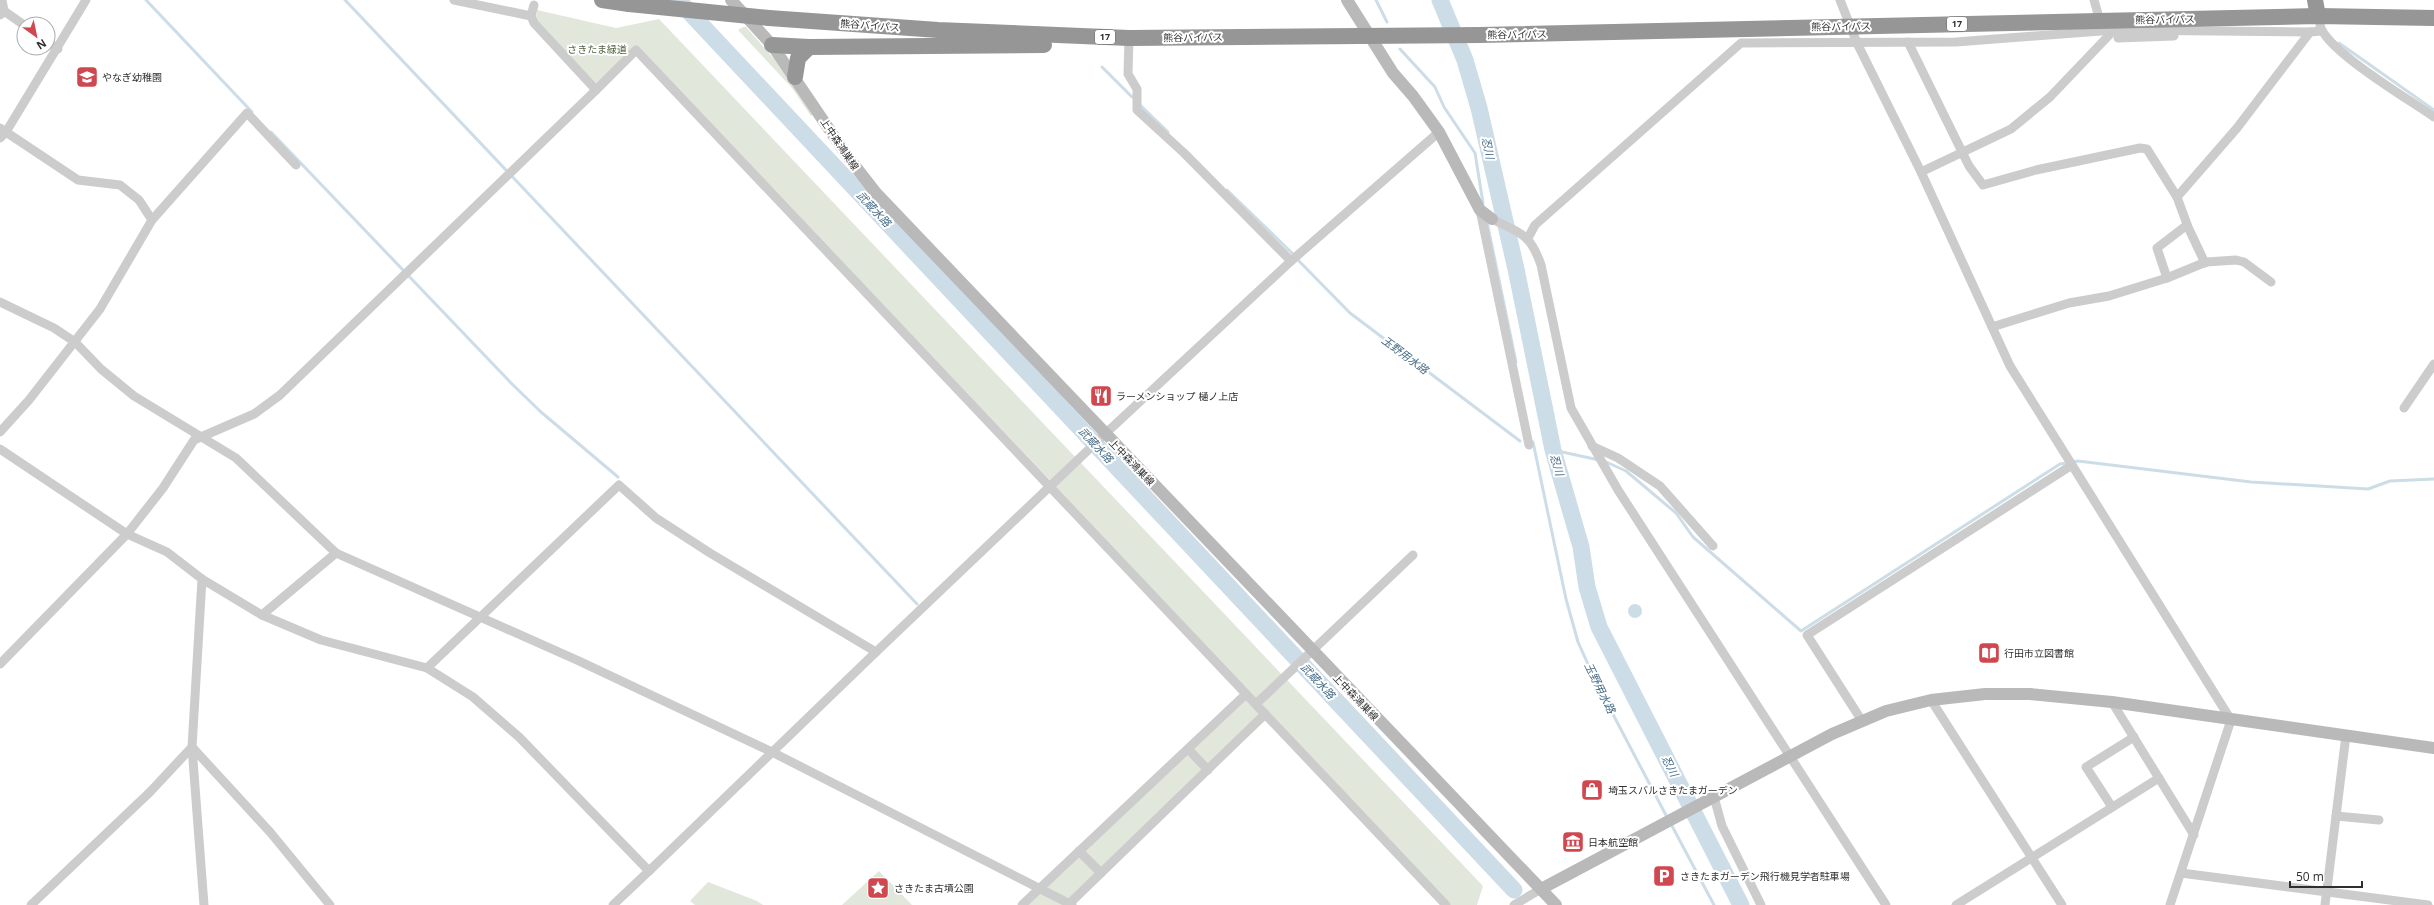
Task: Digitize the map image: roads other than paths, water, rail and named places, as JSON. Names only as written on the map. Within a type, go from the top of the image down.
[{"type":"highway","name":"熊谷バイパス","points":[[602,0],[768,18],[938,30],[1111,38],[1480,35],[1850,26],[2320,24],[2434,18]]},
{"type":"highway","points":[[2315,0],[2320,24]]},
{"type":"highway","name":"17","points":[[772,45],[809,47],[1078,45],[1111,38]]},
{"type":"highway","points":[[795,77],[798,58],[809,47]]},
{"type":"main road","name":"上中森鴻巣線","points":[[731,0],[772,45],[844,150],[876,193],[1102,436],[1536,892],[1556,905]]},
{"type":"main road","points":[[1347,0],[1368,36],[1393,73],[1413,96],[1439,132],[1480,210],[1492,219]]},
{"type":"main road","points":[[1536,892],[1789,756],[1886,711],[1931,700],[1985,694],[2023,694],[2112,702],[2434,748]]},
{"type":"street","points":[[2,0],[2,13],[16,21]]},
{"type":"street","points":[[86,0],[58,49],[2,132],[78,180],[120,185],[140,200],[152,220]]},
{"type":"street","points":[[454,0],[531,16]]},
{"type":"street","points":[[1840,0],[1857,43],[1921,172],[2010,366],[2231,720],[2170,905]]},
{"type":"street","points":[[2094,0],[2098,14]]},
{"type":"street","points":[[534,5],[531,16],[534,23],[596,90]]},
{"type":"street","points":[[2177,197],[2237,128],[2310,32],[2320,24],[2338,50],[2434,117]]},
{"type":"street","points":[[1525,236],[1741,43],[1956,42],[2202,30],[2310,32]]},
{"type":"street","points":[[1921,172],[2011,129],[2050,97],[2116,34]]},
{"type":"street","points":[[1129,38],[1128,74],[1137,89],[1137,110],[1184,153],[1291,261]]},
{"type":"street","points":[[1908,42],[1962,153],[1982,185],[2036,170],[2140,148],[2147,149],[2177,197],[2187,224],[2205,263]]},
{"type":"street","points":[[0,664],[127,534],[163,488],[194,440],[254,414],[280,395],[636,50],[1446,905]]},
{"type":"street","points":[[0,432],[75,342],[100,308],[152,220],[248,113],[296,165]]},
{"type":"street","points":[[613,905],[1102,436],[1291,261],[1439,132]]},
{"type":"street","points":[[1480,210],[1529,444]]},
{"type":"street","points":[[1492,219],[1525,236],[1534,245],[1541,266],[1571,408],[1592,446],[1618,490],[1886,905]]},
{"type":"street","points":[[2167,278],[2157,248],[2187,224]]},
{"type":"street","points":[[1992,327],[2069,303],[2109,296],[2167,278],[2205,263],[2236,260],[2244,262],[2271,282]]},
{"type":"street","points":[[0,302],[54,328],[75,342],[101,369],[134,396],[236,458],[336,553],[579,661],[772,752],[1070,905],[1265,714]]},
{"type":"street","points":[[2404,408],[2434,364]]},
{"type":"street","points":[[1592,446],[1618,458],[1660,486],[1712,546]]},
{"type":"street","points":[[0,449],[127,534],[167,552],[202,579],[262,615],[321,640],[427,668],[473,697],[519,737],[649,871]]},
{"type":"street","points":[[1862,721],[1807,634],[2072,465]]},
{"type":"street","points":[[427,668],[619,485],[656,518],[704,549],[876,652]]},
{"type":"street","points":[[262,615],[336,553]]},
{"type":"street","points":[[1256,704],[1413,555]]},
{"type":"street","points":[[202,579],[192,747],[204,905]]},
{"type":"street","points":[[1022,905],[1246,694]]},
{"type":"street","points":[[1931,700],[2062,905]]},
{"type":"street","points":[[2112,702],[2194,835]]},
{"type":"street","points":[[2325,905],[2346,735]]},
{"type":"street","points":[[2112,807],[2086,767],[2134,737]]},
{"type":"street","points":[[31,905],[150,792],[192,747]]},
{"type":"street","points":[[192,747],[270,832],[330,905]]},
{"type":"street","points":[[1188,749],[1208,770]]},
{"type":"street","points":[[1956,905],[2159,778]]},
{"type":"street","points":[[1711,799],[1722,826],[1761,905]]},
{"type":"street","points":[[2336,816],[2379,820]]},
{"type":"street","points":[[1079,851],[1101,874]]},
{"type":"street","points":[[2181,872],[2428,905]]},
{"type":"street","points":[[1515,905],[1536,892]]},
{"type":"waterway","points":[[146,0],[252,112]]},
{"type":"waterway","points":[[345,0],[917,604]]},
{"type":"waterway","name":"武蔵水路","points":[[678,0],[1514,890]]},
{"type":"waterway","points":[[1376,0],[1387,22]]},
{"type":"waterway","name":"忍川","points":[[1440,0],[1465,60],[1479,108],[1516,269],[1553,450],[1581,547],[1587,587],[1599,627],[1741,905]]},
{"type":"waterway","points":[[2339,43],[2434,110]]},
{"type":"waterway","points":[[1400,49],[1435,87],[1444,107],[1475,153],[1483,203]]},
{"type":"waterway","name":"玉野用水路","points":[[1102,67],[1132,97]]},
{"type":"waterway","name":"玉野用水路","points":[[1140,105],[1168,132]]},
{"type":"waterway","points":[[271,132],[512,384],[541,412],[618,477]]},
{"type":"waterway","name":"玉野用水路","points":[[1227,190],[1292,253]]},
{"type":"waterway","points":[[1487,222],[1516,362]]},
{"type":"waterway","name":"玉野用水路","points":[[1298,260],[1350,313],[1520,441]]},
{"type":"waterway","name":"玉野用水路","points":[[1533,442],[1566,599],[1578,642],[1596,682],[1668,819]]},
{"type":"waterway","points":[[1553,450],[1599,460]]},
{"type":"waterway","points":[[1604,461],[1626,471],[1676,513],[1693,537],[1801,631],[2060,464],[2078,461],[2251,482],[2368,489],[2390,481],[2434,479]]},
{"type":"waterway","name":"玉野用水路","points":[[1671,824],[1714,905]]},
{"type":"place","name":"やなぎ幼稚園","points":[[87,77]]},
{"type":"place","name":"ラーメンショップ 樋ノ上店","points":[[1101,396]]},
{"type":"place","name":"行田市立図書館","points":[[1989,653]]},
{"type":"place","name":"埼玉スバルさきたまガーデン","points":[[1592,790]]},
{"type":"place","name":"日本航空館","points":[[1573,842]]},
{"type":"place","name":"さきたまガーデン飛行機見学者駐車場","points":[[1664,876]]},
{"type":"place","name":"さきたま古墳公園","points":[[878,888]]},
{"type":"park label","name":"さきたま緑道","points":[[597,49]]}]
